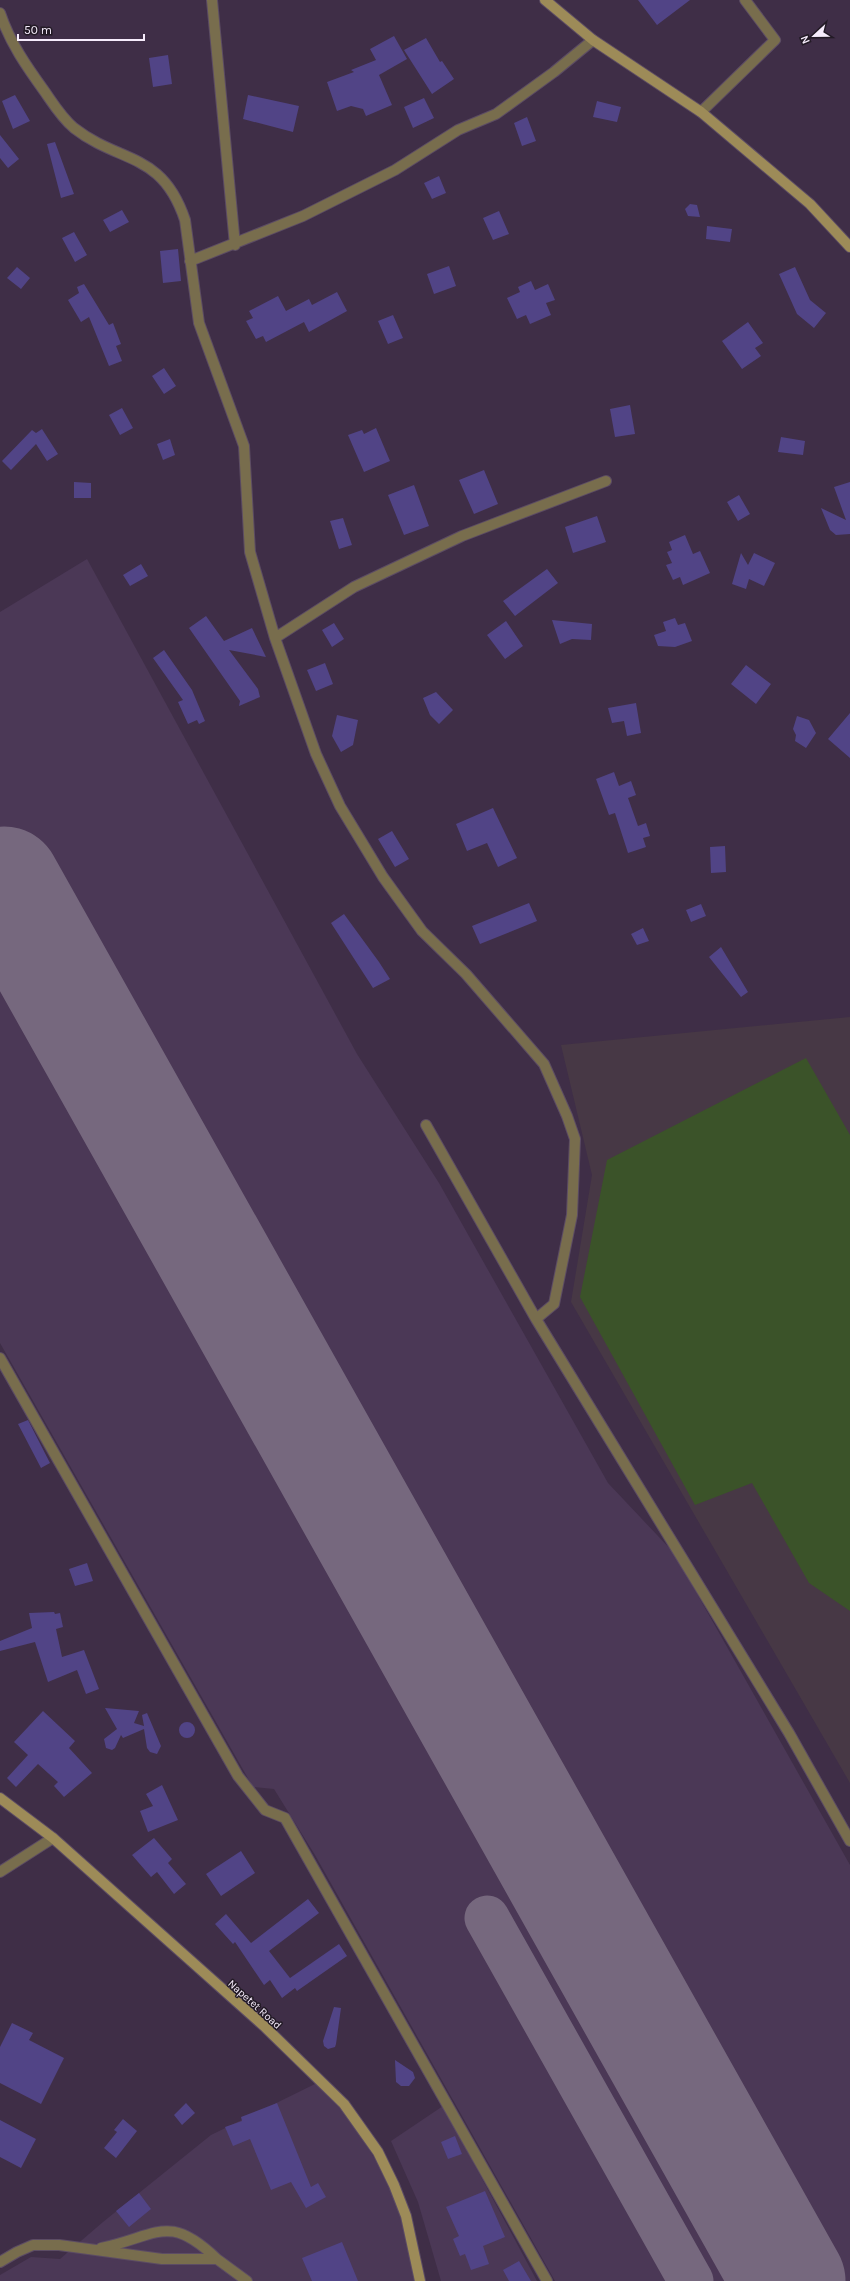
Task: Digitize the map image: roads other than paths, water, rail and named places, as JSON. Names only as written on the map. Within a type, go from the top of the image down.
[{"type":"main road","points":[[545,0],[593,40],[701,112],[810,204],[850,247]]},
{"type":"main road","name":"Napetet Road","points":[[0,1798],[53,1838],[264,2026],[344,2104],[364,2130],[394,2185],[406,2216],[420,2281]]},
{"type":"street","points":[[212,0],[235,245]]},
{"type":"street","points":[[701,112],[775,40],[745,0]]},
{"type":"street","points":[[0,13],[16,51],[65,120],[84,135],[147,165],[157,173],[171,189],[185,220],[199,323],[244,446],[250,552],[275,638],[316,754],[330,786],[383,877],[422,931],[466,974],[544,1064],[567,1116],[575,1140],[572,1215],[554,1304],[536,1319]]},
{"type":"street","points":[[190,261],[235,245],[357,191],[395,170],[458,130],[496,114],[554,72],[593,40]]},
{"type":"street","points":[[275,638],[354,587],[462,536],[606,481]]},
{"type":"street","points":[[426,1125],[536,1319],[789,1733],[850,1841]]},
{"type":"street","points":[[0,1358],[238,1776],[265,1810],[285,1818],[547,2281]]},
{"type":"street","points":[[0,1872],[53,1838]]},
{"type":"street","points":[[94,2250],[157,2232],[174,2231],[191,2238],[247,2281]]},
{"type":"street","points":[[0,2262],[33,2245],[59,2246],[162,2259],[217,2259]]}]
